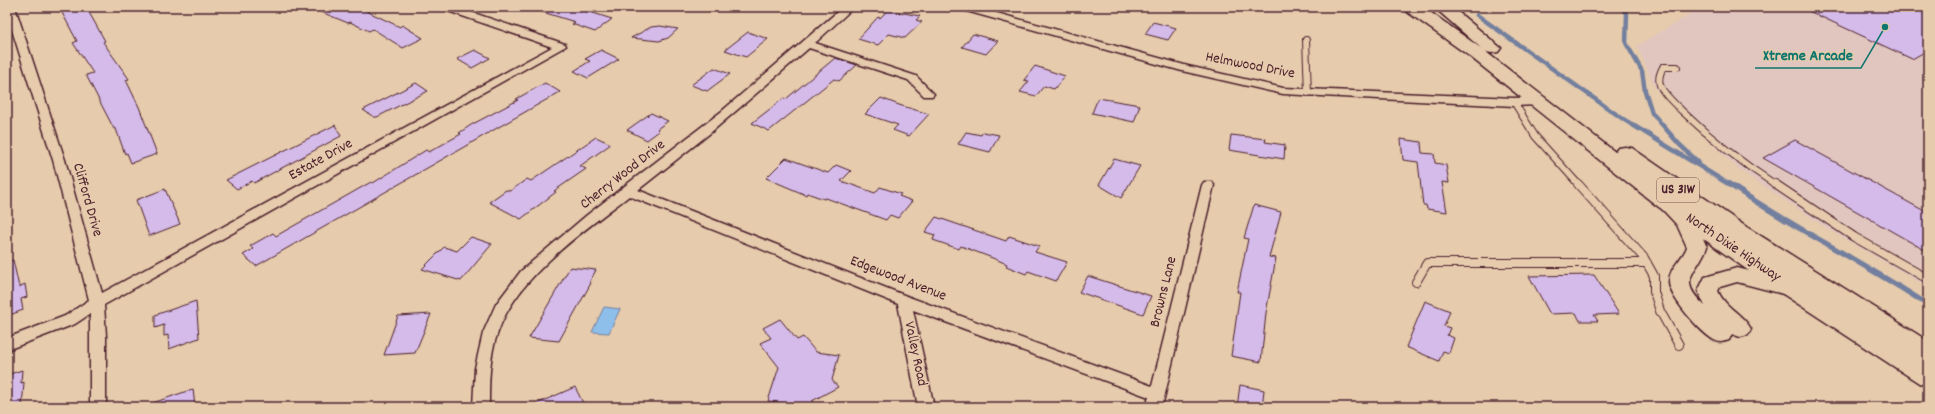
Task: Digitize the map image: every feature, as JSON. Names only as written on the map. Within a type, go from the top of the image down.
[{"type":"main road","name":"North Dixie Highway","points":[[1412,7],[1474,51],[1663,200],[1792,288],[1928,376]]},
{"type":"main road","name":"North Dixie Highway","points":[[1442,7],[1564,106],[1646,168],[1743,235],[1928,353]]},
{"type":"street","name":"Clifford Drive","points":[[10,7],[59,160],[90,271],[97,302],[99,336],[98,407]]},
{"type":"street","name":"Estate Drive","points":[[7,344],[70,320],[97,302],[561,46],[446,7]]},
{"type":"street","name":"Cherry Wood Drive","points":[[481,407],[481,367],[485,348],[492,326],[513,289],[526,275],[560,245],[711,127],[849,7]]},
{"type":"street","name":"Helmwood Drive","points":[[963,7],[1217,77],[1283,91],[1514,102],[1539,101]]},
{"type":"street","points":[[808,44],[912,78],[928,94]]},
{"type":"street","name":"Browns Lane","points":[[1155,400],[1208,185]]},
{"type":"street","name":"Edgewood Avenue","points":[[629,191],[1155,400]]},
{"type":"street","points":[[1663,200],[1685,221],[1697,247],[1692,259],[1680,273],[1680,284],[1688,303],[1721,334]]},
{"type":"street","points":[[1740,329],[1718,310],[1710,299],[1708,291],[1712,282],[1737,275],[1792,288]]},
{"type":"street","name":"Valley Road","points":[[904,301],[926,407]]},
{"type":"lane","points":[[1306,40],[1308,93]]},
{"type":"lane","points":[[1677,67],[1663,67],[1659,75],[1660,84],[1672,101],[1710,137],[1738,160],[1854,237],[1928,280]]},
{"type":"lane","points":[[1514,102],[1535,136],[1647,263],[1654,276],[1654,292],[1660,310],[1679,345]]},
{"type":"lane","points":[[1416,282],[1427,263],[1647,263]]},
{"type":"shaded area","points":[[1702,7],[1928,7],[1928,287],[1831,231],[1738,169],[1656,89],[1637,46]]},
{"type":"water","points":[[604,307],[620,309],[609,333],[592,332]]},
{"type":"building","points":[[59,7],[86,7],[105,41],[103,42],[129,79],[126,80],[139,107],[157,154],[131,163],[127,153],[125,154],[116,129],[114,129],[86,75],[93,73],[73,43],[77,41]]},
{"type":"building","points":[[309,7],[358,7],[400,27],[402,25],[423,38],[403,48],[373,29],[369,31],[350,22],[348,23]]},
{"type":"building","points":[[536,7],[574,7],[612,19],[595,32],[572,24],[575,22],[536,10]]},
{"type":"building","points":[[1800,7],[1915,7],[1928,13],[1928,50],[1912,59]]},
{"type":"building","points":[[888,10],[920,16],[916,20],[922,22],[905,38],[889,34],[878,45],[858,39],[878,17],[880,18]]},
{"type":"building","points":[[1153,22],[1176,28],[1168,40],[1145,34]]},
{"type":"building","points":[[660,26],[678,29],[668,38],[659,41],[631,38],[651,27]]},
{"type":"building","points":[[748,32],[768,39],[746,57],[725,50]]},
{"type":"building","points":[[973,34],[998,41],[986,54],[962,47]]},
{"type":"building","points":[[475,50],[490,58],[472,68],[457,59]]},
{"type":"building","points":[[601,50],[619,59],[588,78],[574,71],[590,61],[585,59]]},
{"type":"building","points":[[835,58],[857,65],[839,81],[834,79],[769,131],[752,123],[784,98],[786,99]]},
{"type":"building","points":[[1035,66],[1065,76],[1054,89],[1044,86],[1036,96],[1020,92],[1029,81],[1024,80]]},
{"type":"building","points":[[714,68],[730,74],[707,91],[691,85]]},
{"type":"building","points":[[416,83],[428,91],[377,117],[374,117],[363,110]]},
{"type":"building","points":[[545,83],[560,92],[256,266],[243,255],[253,249],[250,246],[273,233],[276,236],[371,182],[373,183],[426,150],[429,152],[461,134],[459,133],[471,125],[518,100],[516,99]]},
{"type":"building","points":[[881,98],[929,114],[909,136],[893,130],[898,125],[865,114]]},
{"type":"building","points":[[1098,98],[1140,105],[1134,122],[1092,113]]},
{"type":"building","points":[[651,113],[668,121],[657,129],[659,131],[647,140],[627,130]]},
{"type":"building","points":[[335,125],[341,136],[254,183],[252,181],[237,189],[226,180]]},
{"type":"building","points":[[966,132],[981,135],[983,132],[999,135],[990,152],[958,144]]},
{"type":"building","points":[[1231,135],[1266,139],[1265,142],[1285,145],[1284,159],[1229,150]]},
{"type":"building","points":[[596,137],[611,144],[580,166],[586,169],[554,191],[556,192],[521,219],[489,202],[506,190],[510,191],[527,179],[531,181]]},
{"type":"building","points":[[1401,139],[1421,142],[1422,153],[1434,154],[1435,163],[1446,165],[1449,183],[1442,182],[1447,212],[1427,209],[1426,205],[1423,205],[1418,162],[1403,160]]},
{"type":"building","points":[[1795,140],[1928,213],[1928,252],[1763,158]]},
{"type":"building","points":[[786,158],[828,173],[836,165],[851,171],[841,181],[875,193],[880,187],[901,194],[899,196],[912,201],[898,218],[890,215],[886,220],[826,198],[824,199],[807,193],[806,195],[766,178]]},
{"type":"building","points":[[1114,159],[1140,166],[1121,198],[1099,185]]},
{"type":"building","points":[[165,189],[180,224],[149,236],[136,200]]},
{"type":"building","points":[[1254,205],[1281,212],[1269,257],[1276,258],[1266,313],[1261,362],[1231,356],[1240,292],[1237,292],[1248,239],[1244,238]]},
{"type":"building","points":[[936,217],[1006,241],[1009,236],[1039,246],[1035,252],[1067,262],[1056,281],[1028,271],[1026,274],[1006,266],[1007,264],[961,246],[959,249],[933,240],[935,235],[925,232]]},
{"type":"building","points":[[471,237],[492,244],[461,281],[422,269],[444,247],[457,251]]},
{"type":"building","points":[[13,260],[19,287],[25,284],[27,297],[21,299],[23,310],[7,316],[7,261]]},
{"type":"building","points":[[570,267],[596,270],[589,283],[591,283],[559,341],[529,338]]},
{"type":"building","points":[[1594,275],[1619,314],[1594,315],[1598,321],[1580,321],[1576,313],[1550,314],[1529,276]]},
{"type":"building","points":[[1088,276],[1151,296],[1143,314],[1079,292]]},
{"type":"building","points":[[196,301],[199,338],[169,349],[168,335],[164,336],[164,325],[155,328],[155,315]]},
{"type":"building","points":[[1425,301],[1450,311],[1444,326],[1450,328],[1447,335],[1454,338],[1449,353],[1443,351],[1439,361],[1406,347]]},
{"type":"building","points":[[431,314],[415,353],[384,355],[398,316]]},
{"type":"building","points":[[780,319],[797,340],[803,337],[816,352],[839,355],[832,380],[838,387],[812,401],[813,407],[791,407],[791,404],[768,401],[779,367],[760,343],[771,338],[763,328]]},
{"type":"building","points":[[22,370],[21,383],[24,382],[22,407],[7,407],[7,375]]},
{"type":"building","points":[[1240,385],[1264,390],[1262,407],[1237,407]]},
{"type":"building","points":[[575,387],[585,407],[529,407]]},
{"type":"building","points":[[193,389],[195,407],[147,407],[147,405]]},
{"type":"waterway","points":[[1622,7],[1627,15],[1626,43],[1642,71],[1645,91],[1652,113],[1679,144],[1698,162]]},
{"type":"waterway","points":[[1477,15],[1623,119],[1730,185]]},
{"type":"waterway","points":[[1729,184],[1753,200],[1928,305]]},
{"type":"place","name":"Xtreme Arcade","points":[[1885,27]]}]
